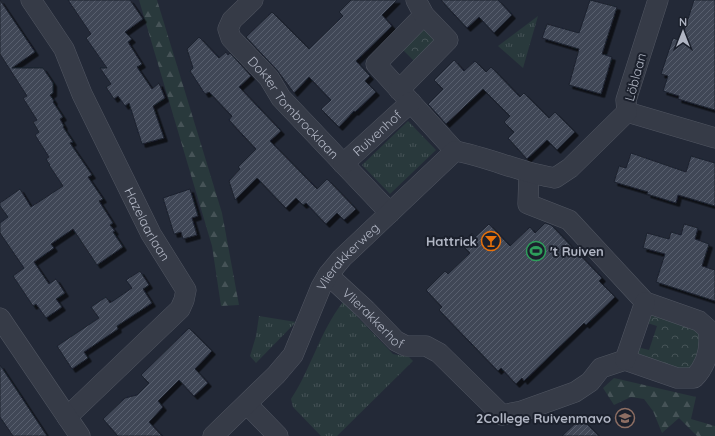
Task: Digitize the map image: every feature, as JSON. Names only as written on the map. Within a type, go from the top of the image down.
[{"type":"street","name":"Hazelaarlaan","points":[[31,0],[64,49],[82,94],[151,234],[181,279],[186,290],[180,309],[67,417]]},
{"type":"street","name":"Dokter Tombrocklaan","points":[[253,0],[232,20],[228,29],[231,38],[269,78],[280,98],[390,213]]},
{"type":"street","name":"Löblaan","points":[[658,0],[626,100],[627,112],[715,138]]},
{"type":"street","name":"Ruivenhof","points":[[343,164],[405,96],[448,40],[420,7],[376,64],[405,96],[455,151]]},
{"type":"street","points":[[455,151],[529,173],[555,178],[570,168],[627,112]]},
{"type":"street","name":"Vlierakkerweg","points":[[213,436],[247,404],[293,355],[328,275],[342,258],[455,151]]},
{"type":"street","points":[[529,173],[528,204],[569,220],[645,302],[699,321],[708,329],[710,342],[702,370],[694,378],[677,378],[625,360],[645,302]]},
{"type":"street","name":"Vlierakkerhof","points":[[328,275],[366,310],[396,341],[406,346],[426,346],[439,353],[502,415],[522,411],[575,392],[590,382],[601,368],[625,360]]},
{"type":"street","points":[[0,318],[80,436]]},
{"type":"street","points":[[247,404],[278,436]]},
{"type":"green space","points":[[139,0],[157,0],[222,213],[239,305],[221,306],[212,246]]},
{"type":"green space","points":[[538,16],[523,68],[498,46]]},
{"type":"green space","points":[[421,23],[438,42],[416,63],[399,46]]},
{"type":"green space","points":[[408,121],[436,150],[390,194],[362,165]]},
{"type":"green space","points":[[343,302],[393,354],[409,357],[413,361],[337,436],[321,436],[293,407],[291,399],[328,325]]},
{"type":"green space","points":[[654,315],[695,327],[702,333],[696,365],[687,372],[638,354],[637,347],[649,350],[657,326],[644,322],[650,316]]},
{"type":"green space","points":[[259,316],[296,322],[256,363],[250,356],[256,336]]},
{"type":"green space","points":[[614,378],[696,397],[691,419],[715,426],[715,436],[697,436],[679,418],[662,433],[653,411],[644,399],[631,397],[614,405],[603,388]]},
{"type":"building","points":[[0,0],[35,52],[12,68],[43,68],[53,83],[53,93],[50,95],[63,117],[60,119],[64,126],[63,127],[73,142],[70,143],[92,175],[88,177],[103,199],[99,201],[113,223],[110,225],[115,231],[113,232],[123,247],[97,265],[73,229],[51,244],[54,248],[34,262],[49,284],[56,279],[65,293],[56,299],[62,307],[46,318],[36,304],[33,306],[13,276],[24,268],[0,233],[0,223],[8,217],[0,206],[0,203],[20,189],[31,207],[63,186],[49,165],[46,159],[49,157],[35,135],[39,132],[33,122],[37,120],[23,98],[27,96],[0,54]]},
{"type":"building","points":[[68,0],[130,0],[143,19],[125,32],[132,39],[128,42],[142,64],[137,67],[152,89],[159,83],[165,98],[153,106],[164,138],[142,144],[129,103],[125,106],[118,96],[114,99],[106,87],[111,84],[100,68],[107,68],[86,38],[91,34]]},
{"type":"building","points":[[351,0],[397,0],[382,15],[392,26],[356,61],[370,76],[365,81],[376,92],[355,112],[354,111],[339,127],[321,109],[331,100],[309,77],[294,93],[277,70],[246,37],[272,12],[309,49],[343,16],[339,12]]},
{"type":"building","points":[[441,0],[498,0],[512,15],[494,33],[479,17],[467,28]]},
{"type":"building","points":[[590,0],[617,7],[602,54],[612,57],[601,94],[569,85],[579,49],[542,38],[547,24],[579,33]]},
{"type":"building","points":[[694,0],[715,0],[715,110],[678,99],[679,96],[663,91],[668,76],[661,74],[673,38],[681,41]]},
{"type":"building","points":[[199,37],[219,58],[226,52],[228,55],[230,53],[251,76],[239,87],[281,131],[270,141],[317,189],[327,179],[356,209],[344,220],[337,213],[326,224],[306,203],[303,205],[296,198],[286,208],[257,178],[235,200],[229,181],[240,169],[238,167],[256,149],[229,120],[232,116],[209,92],[205,94],[190,71],[193,68],[187,49]]},
{"type":"building","points":[[454,60],[464,71],[475,61],[486,72],[491,67],[520,97],[524,93],[549,118],[555,112],[575,132],[557,150],[547,140],[527,159],[508,138],[514,132],[504,122],[510,116],[483,89],[446,124],[428,104],[443,89],[434,80]]},
{"type":"building","points":[[631,153],[686,172],[691,156],[715,163],[715,206],[678,195],[676,203],[647,194],[648,192],[614,182],[619,166],[626,168]]},
{"type":"building","points":[[190,189],[198,216],[192,218],[197,235],[183,239],[181,232],[174,234],[163,198]]},
{"type":"building","points":[[545,223],[551,225],[602,278],[599,281],[615,297],[586,325],[584,323],[524,381],[522,378],[516,384],[501,368],[498,371],[439,310],[442,307],[426,290],[445,271],[448,274],[470,253],[461,244],[472,233],[475,237],[489,224],[510,246],[530,227],[535,233]]},
{"type":"building","points":[[684,224],[698,228],[695,239],[709,244],[702,266],[715,270],[715,301],[656,282],[665,254],[643,248],[647,233],[669,239],[671,232],[681,235]]},
{"type":"building","points":[[140,271],[149,285],[143,289],[152,303],[117,326],[118,329],[84,352],[88,358],[72,369],[57,346],[99,318],[91,307],[106,297],[110,303],[132,288],[126,280]]},
{"type":"building","points":[[189,328],[212,351],[195,369],[208,383],[194,396],[179,380],[158,401],[163,407],[149,422],[162,436],[118,436],[103,419],[125,398],[137,395],[149,383],[141,375]]},
{"type":"building","points":[[0,365],[47,436],[13,436],[0,417]]},
{"type":"building","points":[[581,418],[599,436],[562,436]]},
{"type":"place","name":"Hattrick","points":[[491,241]]},
{"type":"place","name":"'t Ruiven","points":[[536,251]]},
{"type":"place","name":"2College Ruivenmavo","points":[[625,418]]}]
